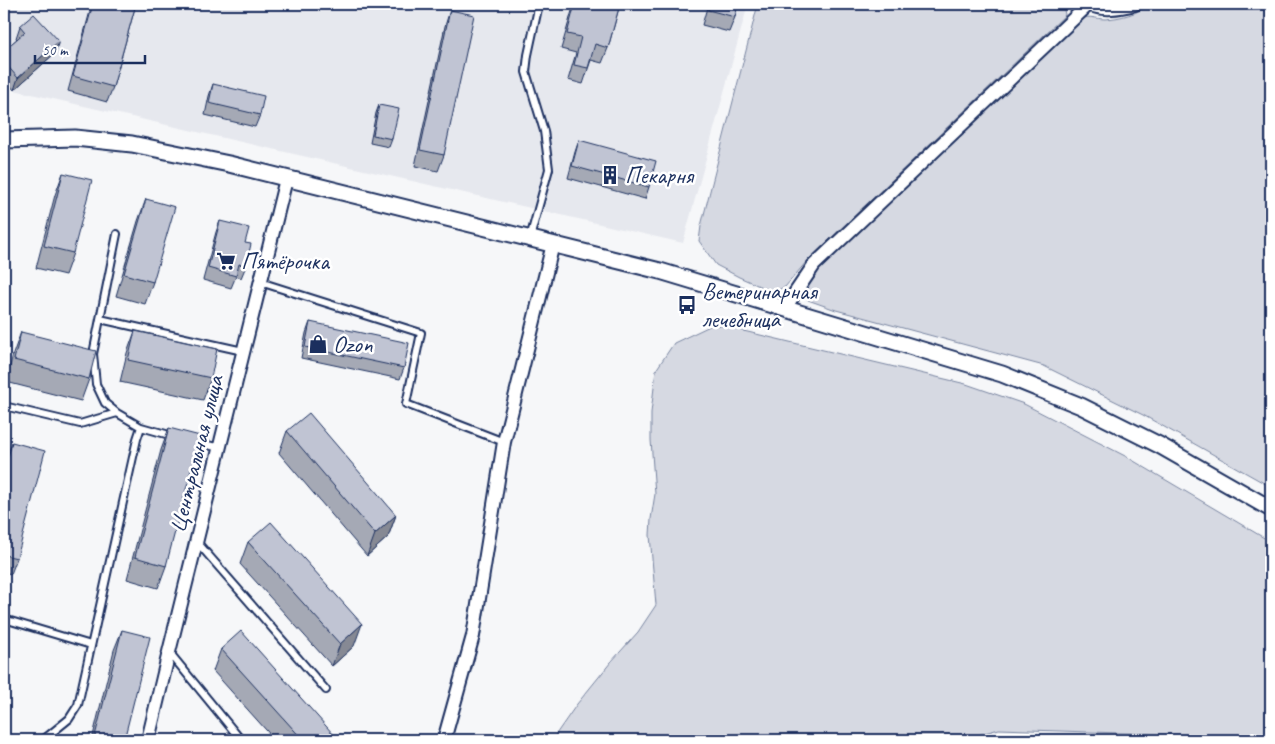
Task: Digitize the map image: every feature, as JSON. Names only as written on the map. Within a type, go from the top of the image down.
[{"type":"street","points":[[785,308],[814,266],[1088,4],[1102,8],[1117,8],[1135,4]]},
{"type":"street","points":[[4,140],[75,138],[132,144],[229,164],[660,271],[1002,374],[1081,406],[1159,444],[1271,509]]},
{"type":"street","name":"Центральная улица","points":[[148,740],[286,179]]},
{"type":"street","points":[[444,740],[473,636],[504,442],[553,244]]},
{"type":"lane","points":[[530,239],[549,169],[544,130],[526,72],[539,4]]},
{"type":"lane","points":[[118,234],[93,354],[96,384],[105,403],[117,413],[141,427],[176,436]]},
{"type":"lane","points":[[260,282],[421,333],[406,404],[504,442]]},
{"type":"lane","points":[[100,319],[244,351]]},
{"type":"lane","points":[[4,406],[80,424],[117,413]]},
{"type":"lane","points":[[43,740],[69,719],[78,704],[141,427]]},
{"type":"lane","points":[[184,439],[220,448]]},
{"type":"lane","points":[[196,541],[326,690]]},
{"type":"lane","points":[[4,619],[90,645]]},
{"type":"lane","points":[[169,652],[241,740]]},
{"type":"shaded area","points":[[9,4],[748,4],[683,243],[14,90],[4,78],[4,17]]},
{"type":"shaded area","points":[[758,4],[1063,4],[1065,15],[807,261],[785,287],[773,292],[716,265],[699,241],[701,226]]},
{"type":"shaded area","points":[[1150,4],[1271,4],[1271,487],[1143,415],[1044,366],[836,310],[808,300],[804,289],[818,268],[1081,19],[1090,17],[1105,19],[1123,16],[1134,13]]},
{"type":"shaded area","points":[[714,324],[966,384],[1024,404],[1127,457],[1271,542],[1271,737],[999,729],[959,740],[552,740],[577,704],[638,632],[656,605],[650,535],[655,494],[651,413],[656,370],[674,343]]},
{"type":"building","points":[[93,4],[136,4],[113,87],[73,76]]},
{"type":"building","points":[[575,4],[620,4],[608,48],[595,44],[588,68],[574,65],[581,37],[567,34]]},
{"type":"building","points":[[710,4],[738,4],[735,17],[708,10]]},
{"type":"building","points":[[450,10],[474,15],[444,155],[420,150]]},
{"type":"building","points":[[34,14],[59,41],[18,78],[4,62],[4,50],[25,32],[20,26]]},
{"type":"building","points":[[213,84],[264,96],[260,115],[209,103]]},
{"type":"building","points":[[379,105],[399,109],[392,139],[373,135]]},
{"type":"building","points":[[579,140],[656,161],[649,187],[572,166]]},
{"type":"building","points":[[63,173],[92,180],[73,253],[44,246]]},
{"type":"building","points":[[146,199],[175,207],[153,282],[124,274]]},
{"type":"building","points":[[220,221],[249,228],[245,243],[251,244],[246,266],[239,264],[236,276],[208,268]]},
{"type":"building","points":[[310,322],[409,343],[404,368],[305,347]]},
{"type":"building","points":[[135,331],[217,349],[211,378],[128,360]]},
{"type":"building","points":[[21,332],[96,351],[89,379],[14,360]]},
{"type":"building","points":[[309,413],[396,515],[375,534],[287,431]]},
{"type":"building","points":[[169,428],[200,436],[166,566],[135,557]]},
{"type":"building","points":[[12,442],[45,451],[17,558],[4,555],[4,472]]},
{"type":"building","points":[[271,522],[362,624],[340,644],[248,542]]},
{"type":"building","points":[[122,630],[150,637],[124,740],[94,740]]},
{"type":"building","points":[[241,631],[334,735],[328,740],[303,740],[221,649]]},
{"type":"building","points":[[56,736],[59,740],[50,740]]},
{"type":"place","name":"Пекарня","points":[[610,175]]},
{"type":"place","name":"Пятёрочка","points":[[226,261]]},
{"type":"place","name":"Ветеринарная лечебница","points":[[687,305]]},
{"type":"place","name":"Ozon","points":[[318,344]]}]
